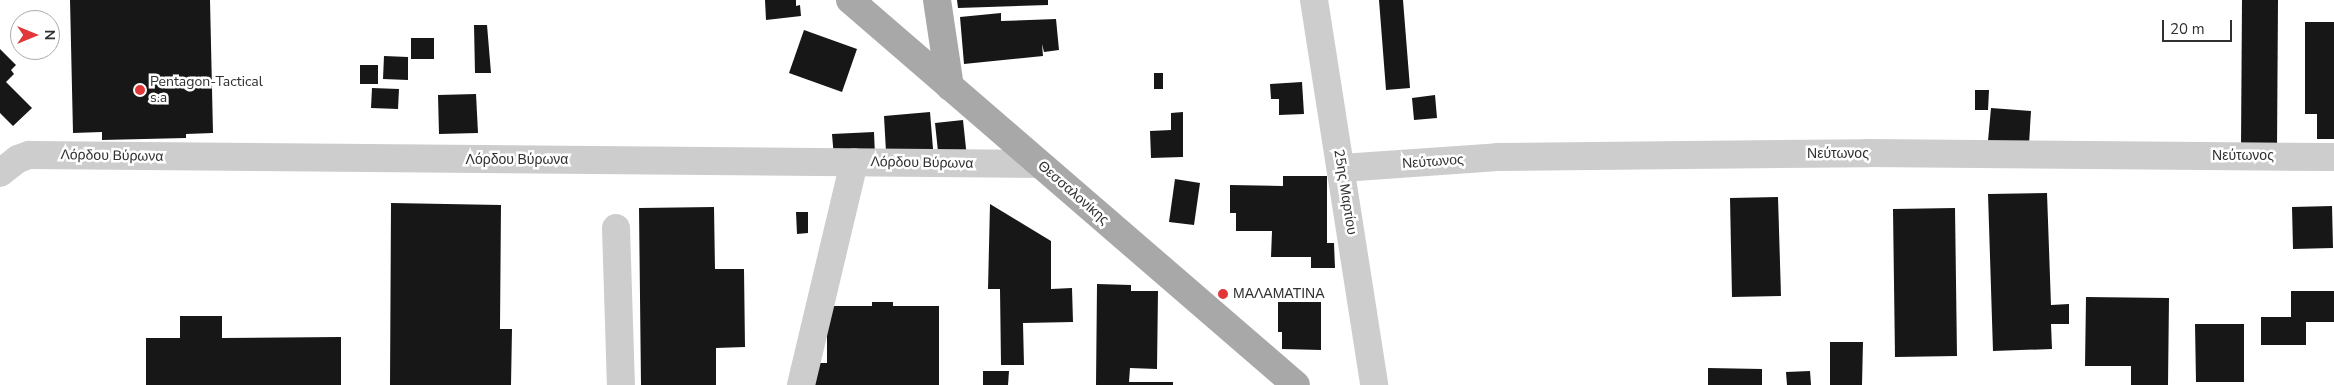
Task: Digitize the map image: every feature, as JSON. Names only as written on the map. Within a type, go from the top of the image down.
[{"type":"main road","name":"Θεσσαλονίκης","points":[[850,0],[1296,385]]},
{"type":"main road","points":[[937,0],[950,87]]},
{"type":"street","name":"25ης Μαρτίου","points":[[1314,0],[1342,168],[1374,385]]},
{"type":"street","name":"Νεύτωνος","points":[[1342,168],[1528,156],[1877,153],[2334,157]]},
{"type":"street","name":"Λόρδου Βύρωνα","points":[[0,173],[18,159],[29,155],[1039,164]]},
{"type":"street","points":[[801,385],[854,162]]},
{"type":"street","points":[[616,228],[621,385]]},
{"type":"building","points":[[70,0],[210,0],[213,133],[186,134],[186,138],[102,140],[102,132],[73,133]]},
{"type":"building","points":[[765,0],[796,0],[796,6],[800,5],[801,16],[766,20]]},
{"type":"building","points":[[957,0],[1048,0],[1048,5],[958,8]]},
{"type":"building","points":[[1379,0],[1403,0],[1410,88],[1386,90]]},
{"type":"building","points":[[2242,0],[2278,0],[2277,148],[2241,147]]},
{"type":"building","points":[[1001,13],[1001,21],[1056,19],[1059,50],[1044,52],[1042,44],[1043,56],[964,64],[960,17]]},
{"type":"building","points":[[2305,22],[2334,22],[2334,139],[2317,139],[2317,114],[2305,114]]},
{"type":"building","points":[[474,25],[487,25],[491,73],[475,73]]},
{"type":"building","points":[[804,30],[857,49],[842,92],[789,73]]},
{"type":"building","points":[[411,38],[434,38],[434,59],[411,59]]},
{"type":"building","points":[[0,49],[16,65],[11,70],[14,74],[6,82],[32,108],[13,126],[0,113]]},
{"type":"building","points":[[384,56],[408,57],[408,80],[383,79]]},
{"type":"building","points":[[360,65],[378,65],[378,84],[360,84]]},
{"type":"building","points":[[1154,73],[1163,73],[1163,89],[1154,89]]},
{"type":"building","points":[[1302,82],[1304,114],[1279,115],[1279,99],[1271,99],[1270,84]]},
{"type":"building","points":[[372,88],[399,89],[398,109],[371,108]]},
{"type":"building","points":[[1975,90],[1989,90],[1988,110],[1975,110]]},
{"type":"building","points":[[476,94],[478,133],[439,134],[438,95]]},
{"type":"building","points":[[1435,95],[1437,118],[1414,120],[1412,98]]},
{"type":"building","points":[[1991,108],[2031,111],[2029,144],[1988,141]]},
{"type":"building","points":[[930,112],[934,161],[886,152],[884,116]]},
{"type":"building","points":[[1183,112],[1183,157],[1151,158],[1150,131],[1171,130],[1171,113]]},
{"type":"building","points":[[963,120],[967,158],[939,161],[935,123]]},
{"type":"building","points":[[874,132],[875,156],[834,158],[832,134]]},
{"type":"building","points":[[1283,176],[1327,176],[1327,243],[1334,243],[1335,268],[1311,268],[1311,257],[1271,257],[1272,231],[1236,231],[1236,213],[1230,213],[1230,185],[1283,186]]},
{"type":"building","points":[[1175,179],[1200,183],[1194,225],[1169,222]]},
{"type":"building","points":[[2047,193],[2051,305],[2069,304],[2069,324],[2051,324],[2052,349],[1993,351],[1988,194]]},
{"type":"building","points":[[1778,197],[1781,296],[1732,297],[1730,198]]},
{"type":"building","points":[[391,203],[501,205],[500,329],[512,329],[511,385],[390,385]]},
{"type":"building","points":[[990,204],[1051,241],[1051,289],[1072,288],[1073,322],[1023,323],[1024,365],[1001,365],[1000,289],[988,289]]},
{"type":"building","points":[[2332,206],[2333,248],[2293,249],[2292,207]]},
{"type":"building","points":[[714,207],[715,269],[744,269],[745,347],[716,348],[716,385],[641,385],[639,208]]},
{"type":"building","points":[[1955,208],[1957,356],[1895,357],[1893,209]]},
{"type":"building","points":[[796,212],[808,212],[808,233],[797,234]]},
{"type":"building","points":[[1097,284],[1131,285],[1131,291],[1158,291],[1157,369],[1130,368],[1129,382],[1173,382],[1173,385],[1096,385]]},
{"type":"building","points":[[2291,291],[2334,291],[2334,322],[2306,322],[2306,345],[2261,345],[2261,317],[2291,317]]},
{"type":"building","points":[[2086,297],[2169,298],[2168,385],[2131,385],[2131,366],[2085,366]]},
{"type":"building","points":[[872,302],[893,302],[893,306],[939,306],[939,385],[813,385],[813,363],[827,363],[827,306],[872,306]]},
{"type":"building","points":[[1278,302],[1321,302],[1321,350],[1282,349],[1282,332],[1278,332]]},
{"type":"building","points":[[180,316],[222,316],[222,338],[341,337],[341,385],[146,385],[146,338],[180,338]]},
{"type":"building","points":[[2195,324],[2244,324],[2244,382],[2196,382]]},
{"type":"building","points":[[1830,342],[1863,342],[1862,385],[1830,385]]},
{"type":"building","points":[[1708,368],[1762,369],[1762,385],[1708,385]]},
{"type":"building","points":[[983,371],[1009,371],[1008,385],[983,385]]},
{"type":"building","points":[[1810,371],[1811,385],[1787,385],[1786,372]]},
{"type":"place","name":"Pentagon-Tactical s.a","points":[[140,90]]},
{"type":"place","name":"ΜΑΛΑΜΑΤΙΝΑ","points":[[1223,294]]}]
